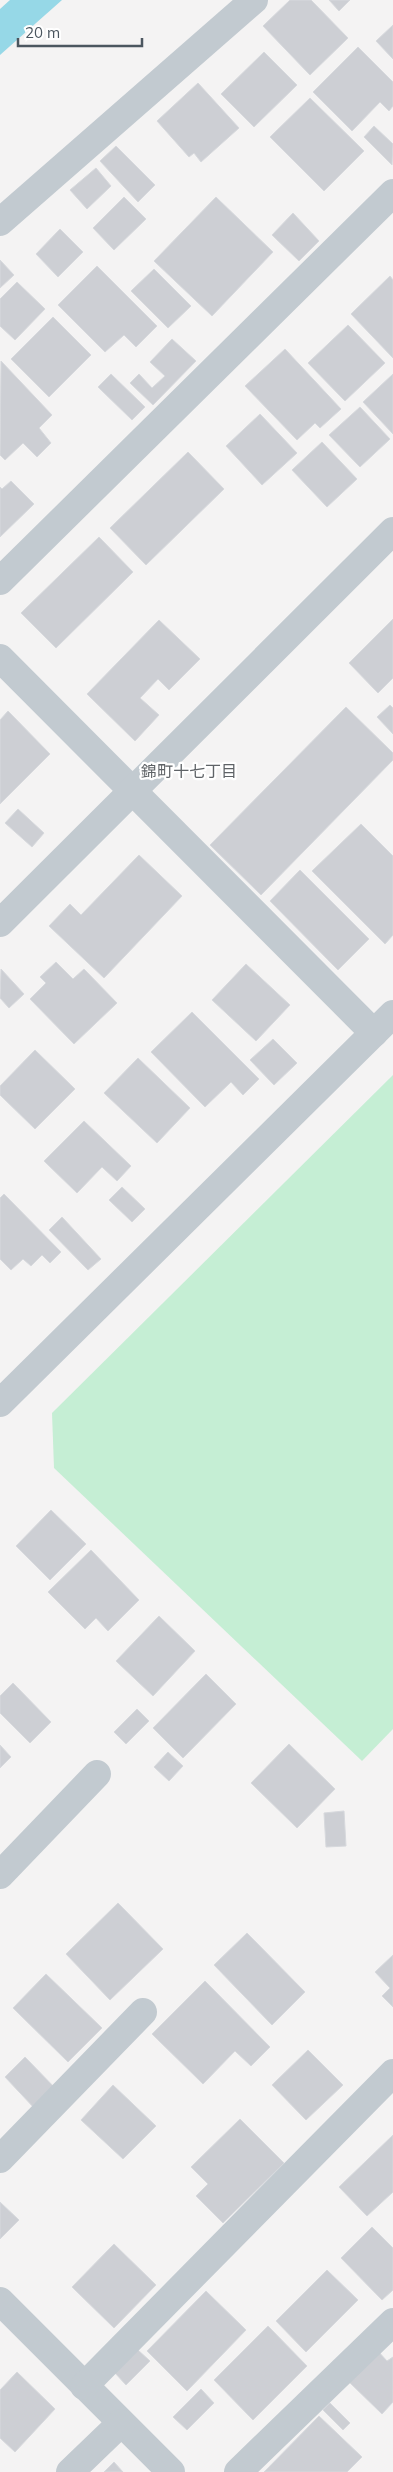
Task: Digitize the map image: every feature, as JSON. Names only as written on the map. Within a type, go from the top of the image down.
[{"type":"street","points":[[0,222],[254,0]]},
{"type":"street","points":[[0,581],[393,193]]},
{"type":"street","points":[[0,923],[393,531]]},
{"type":"street","points":[[0,658],[131,792],[374,1033]]},
{"type":"street","points":[[0,1403],[393,1014]]},
{"type":"street","points":[[0,1875],[97,1774]]},
{"type":"street","points":[[0,2158],[143,2012]]},
{"type":"street","points":[[84,2386],[393,2073]]},
{"type":"street","points":[[0,2301],[171,2472]]},
{"type":"street","points":[[238,2472],[393,2322]]},
{"type":"street","points":[[70,2472],[121,2423]]},
{"type":"green space","points":[[393,1075],[393,1729],[362,1761],[54,1468],[52,1413]]},
{"type":"water","points":[[10,0],[62,0],[0,55],[0,9]]},
{"type":"building","points":[[290,0],[311,0],[348,38],[310,75],[263,26]]},
{"type":"building","points":[[329,0],[350,0],[339,11]]},
{"type":"building","points":[[393,25],[393,59],[376,41]]},
{"type":"building","points":[[358,47],[393,82],[393,106],[389,111],[380,102],[352,131],[313,92]]},
{"type":"building","points":[[264,52],[297,85],[254,127],[221,94]]},
{"type":"building","points":[[198,83],[239,128],[201,162],[194,153],[189,157],[157,121]]},
{"type":"building","points":[[310,98],[364,151],[324,191],[270,137]]},
{"type":"building","points":[[374,126],[393,144],[392,165],[364,137]]},
{"type":"building","points":[[116,146],[155,185],[138,202],[100,161]]},
{"type":"building","points":[[96,168],[111,186],[87,209],[70,190]]},
{"type":"building","points":[[124,197],[146,219],[114,250],[93,228]]},
{"type":"building","points":[[216,197],[273,252],[212,316],[154,261]]},
{"type":"building","points":[[293,213],[319,241],[299,261],[272,235]]},
{"type":"building","points":[[60,229],[83,252],[58,277],[36,254]]},
{"type":"building","points":[[0,260],[14,275],[0,288]]},
{"type":"building","points":[[97,266],[157,326],[136,347],[124,335],[105,352],[58,305]]},
{"type":"building","points":[[154,269],[191,306],[168,328],[131,291]]},
{"type":"building","points":[[390,276],[393,280],[393,358],[351,314]]},
{"type":"building","points":[[17,282],[45,309],[15,340],[0,326],[0,299]]},
{"type":"building","points":[[53,317],[91,355],[49,397],[11,359]]},
{"type":"building","points":[[348,325],[385,363],[345,401],[308,363]]},
{"type":"building","points":[[172,339],[196,361],[153,405],[130,383],[139,374],[152,388],[165,376],[150,362]]},
{"type":"building","points":[[285,349],[341,409],[320,428],[315,423],[297,440],[245,386]]},
{"type":"building","points":[[1,361],[52,415],[39,428],[51,443],[37,457],[23,443],[5,460],[0,455]]},
{"type":"building","points":[[111,374],[145,407],[132,420],[98,387]]},
{"type":"building","points":[[393,374],[393,434],[363,402]]},
{"type":"building","points":[[360,407],[390,439],[360,467],[329,435]]},
{"type":"building","points":[[260,414],[297,453],[262,485],[226,446]]},
{"type":"building","points":[[322,442],[357,479],[327,507],[292,470]]},
{"type":"building","points":[[188,452],[224,489],[146,565],[110,528]]},
{"type":"building","points":[[11,481],[34,504],[0,537],[0,487],[2,489]]},
{"type":"building","points":[[99,537],[133,572],[56,648],[21,613]]},
{"type":"building","points":[[393,619],[393,678],[378,693],[349,663]]},
{"type":"building","points":[[159,620],[200,659],[169,690],[158,679],[140,698],[159,715],[135,741],[87,694]]},
{"type":"building","points":[[390,705],[393,708],[393,734],[377,717]]},
{"type":"building","points":[[346,707],[393,753],[393,760],[261,895],[210,845]]},
{"type":"building","points":[[8,711],[50,754],[0,804],[0,720]]},
{"type":"building","points":[[18,809],[44,833],[32,847],[5,823]]},
{"type":"building","points":[[361,824],[393,856],[393,935],[385,944],[312,871]]},
{"type":"building","points":[[139,855],[182,896],[104,978],[49,926],[70,904],[81,915]]},
{"type":"building","points":[[300,870],[369,939],[338,970],[270,901]]},
{"type":"building","points":[[56,962],[73,979],[84,969],[117,1003],[74,1044],[30,999],[46,983],[40,977]]},
{"type":"building","points":[[246,964],[290,1005],[256,1041],[212,1000]]},
{"type":"building","points":[[1,969],[24,994],[9,1008],[0,998]]},
{"type":"building","points":[[192,1012],[259,1079],[243,1095],[231,1082],[205,1107],[151,1052]]},
{"type":"building","points":[[273,1039],[297,1063],[274,1085],[250,1060]]},
{"type":"building","points":[[35,1050],[75,1089],[35,1129],[0,1095],[0,1086]]},
{"type":"building","points":[[138,1058],[190,1108],[157,1143],[104,1093]]},
{"type":"building","points":[[84,1121],[131,1166],[117,1181],[102,1167],[77,1193],[44,1161]]},
{"type":"building","points":[[122,1187],[145,1209],[132,1222],[109,1200]]},
{"type":"building","points":[[4,1194],[61,1252],[50,1263],[42,1255],[31,1266],[23,1259],[11,1270],[0,1259],[0,1198]]},
{"type":"building","points":[[62,1217],[101,1259],[88,1270],[49,1230]]},
{"type":"building","points":[[51,1510],[86,1544],[50,1580],[16,1546]]},
{"type":"building","points":[[91,1550],[139,1600],[108,1631],[96,1618],[85,1629],[48,1592]]},
{"type":"building","points":[[159,1616],[195,1651],[153,1696],[116,1661]]},
{"type":"building","points":[[206,1674],[236,1704],[183,1758],[153,1728]]},
{"type":"building","points":[[13,1683],[51,1722],[30,1743],[0,1713],[0,1696]]},
{"type":"building","points":[[137,1709],[149,1721],[126,1744],[114,1732]]},
{"type":"building","points":[[289,1744],[335,1789],[297,1828],[251,1783]]},
{"type":"building","points":[[0,1745],[11,1757],[0,1768]]},
{"type":"building","points":[[168,1752],[183,1766],[169,1781],[154,1767]]},
{"type":"building","points":[[344,1811],[346,1846],[326,1847],[324,1813]]},
{"type":"building","points":[[118,1903],[163,1949],[110,2000],[66,1954]]},
{"type":"building","points":[[247,1933],[305,1992],[272,2025],[214,1965]]},
{"type":"building","points":[[393,1955],[393,2007],[382,1996],[390,1988],[375,1972]]},
{"type":"building","points":[[46,1974],[102,2028],[68,2062],[13,2008]]},
{"type":"building","points":[[205,1981],[270,2047],[251,2066],[235,2051],[203,2084],[152,2034]]},
{"type":"building","points":[[308,2050],[343,2085],[306,2120],[272,2085]]},
{"type":"building","points":[[25,2057],[57,2090],[36,2110],[5,2077]]},
{"type":"building","points":[[113,2085],[156,2126],[123,2159],[81,2120]]},
{"type":"building","points":[[240,2119],[284,2163],[223,2223],[196,2196],[208,2184],[191,2167]]},
{"type":"building","points":[[393,2135],[393,2192],[367,2216],[339,2187]]},
{"type":"building","points":[[0,2202],[19,2220],[0,2239]]},
{"type":"building","points":[[372,2227],[393,2248],[393,2290],[382,2300],[341,2258]]},
{"type":"building","points":[[114,2244],[156,2285],[114,2328],[72,2287]]},
{"type":"building","points":[[327,2270],[358,2300],[306,2352],[276,2321]]},
{"type":"building","points":[[206,2291],[246,2330],[187,2391],[147,2351]]},
{"type":"building","points":[[268,2326],[307,2366],[253,2420],[214,2380]]},
{"type":"building","points":[[138,2350],[150,2361],[126,2385],[115,2373]]},
{"type":"building","points":[[377,2350],[387,2361],[393,2357],[393,2402],[382,2414],[347,2380]]},
{"type":"building","points":[[17,2372],[55,2409],[15,2452],[0,2438],[0,2390]]},
{"type":"building","points":[[201,2389],[214,2403],[187,2430],[173,2417]]},
{"type":"building","points":[[330,2403],[350,2423],[343,2430],[323,2410]]},
{"type":"building","points":[[319,2416],[362,2457],[347,2472],[264,2472]]},
{"type":"building","points":[[114,2462],[123,2472],[104,2472]]},
{"type":"district","name":"錦町十七丁目","points":[[189,771]]}]
